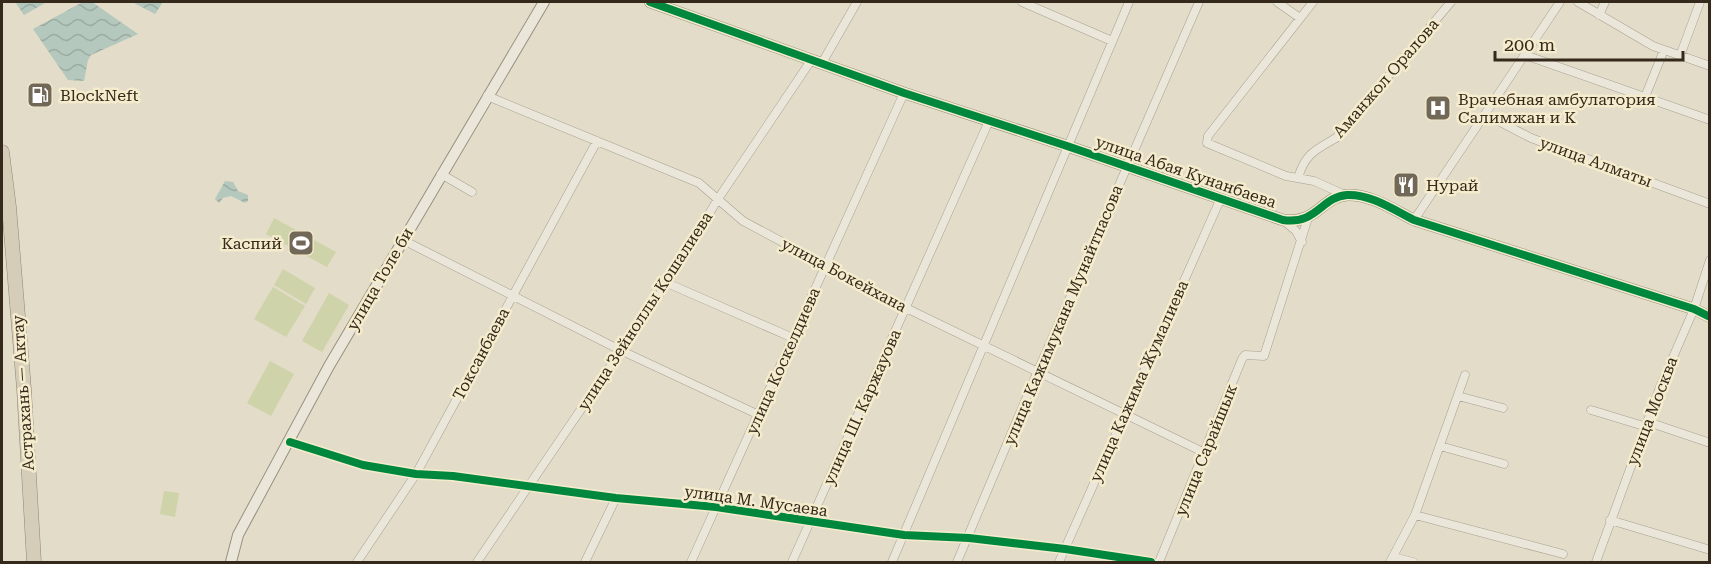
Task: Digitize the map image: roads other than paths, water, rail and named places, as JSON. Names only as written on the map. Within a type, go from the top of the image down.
[{"type":"highway","name":"Астрахань — Актау","points":[[2,152],[9,207],[24,399],[34,562]]},
{"type":"street","name":"улица Толе би","points":[[231,562],[238,535],[329,366],[544,2]]},
{"type":"street","name":"улица Абая Кунанбаева","points":[[650,2],[904,93],[1067,146],[1220,200],[1283,220],[1294,222],[1308,218]]},
{"type":"street","name":"улица Зейноллы Кошалиева","points":[[477,562],[667,283],[718,199],[857,2]]},
{"type":"street","points":[[1022,2],[1112,41]]},
{"type":"street","points":[[891,562],[1129,2]]},
{"type":"street","name":"улица Кажимукана Мунайтпасова","points":[[957,562],[1126,166],[1199,2]]},
{"type":"street","points":[[1277,2],[1300,18]]},
{"type":"street","points":[[1313,2],[1208,136],[1207,144],[1286,176],[1314,181],[1346,195],[1378,202],[1414,219],[1694,309],[1710,317]]},
{"type":"street","name":"Аманжол Оралова","points":[[1298,178],[1301,165],[1311,152],[1336,138],[1451,2]]},
{"type":"street","points":[[1414,219],[1560,2]]},
{"type":"street","points":[[1578,2],[1653,46],[1710,66]]},
{"type":"street","points":[[1599,15],[1605,2]]},
{"type":"street","points":[[1680,56],[1700,2]]},
{"type":"street","points":[[1645,97],[1664,50]]},
{"type":"street","points":[[1525,55],[1710,120]]},
{"type":"street","name":"улица Коскелдиева","points":[[691,562],[904,93]]},
{"type":"street","name":"улица Бокейхана","points":[[487,96],[699,183],[743,221],[906,308],[1205,453]]},
{"type":"street","name":"улица Алматы","points":[[1485,114],[1530,138],[1710,204]]},
{"type":"street","name":"улица Ш. Каржауова","points":[[792,562],[989,121]]},
{"type":"street","name":"Токсанбаева","points":[[357,562],[416,474],[597,141]]},
{"type":"street","points":[[441,174],[472,192]]},
{"type":"street","points":[[1302,242],[1308,218],[1335,199],[1346,195]]},
{"type":"street","name":"улица Кажима Жумалиева","points":[[1059,562],[1220,200]]},
{"type":"street","points":[[1283,220],[1296,231],[1302,242]]},
{"type":"street","points":[[403,240],[620,350],[759,415]]},
{"type":"street","name":"улица Сарайшык","points":[[1159,562],[1242,359],[1245,355],[1250,354],[1264,356],[1302,242]]},
{"type":"street","name":"улица Москва","points":[[1596,562],[1660,387],[1694,309],[1710,260]]},
{"type":"street","points":[[667,283],[793,338]]},
{"type":"street","points":[[1413,562],[1391,560],[1415,515],[1465,375]]},
{"type":"street","points":[[1458,396],[1503,408]]},
{"type":"street","points":[[1591,410],[1710,443]]},
{"type":"street","name":"улица М. Мусаева","points":[[290,442],[363,465],[416,474],[453,476],[616,498],[716,507],[904,535],[969,538],[1151,562]]},
{"type":"street","points":[[1440,446],[1504,464]]},
{"type":"street","points":[[585,562],[616,498]]},
{"type":"street","points":[[1415,515],[1563,554]]},
{"type":"street","points":[[1610,520],[1710,550]]},
{"type":"water","points":[[15,2],[47,2],[24,15]]},
{"type":"water","points":[[83,2],[92,2],[138,34],[91,55],[84,81],[68,80],[33,29]]},
{"type":"water","points":[[132,2],[163,2],[155,14]]},
{"type":"water","points":[[225,181],[233,182],[238,191],[248,195],[248,201],[245,203],[231,196],[223,198],[219,203],[215,199]]},
{"type":"place","name":"BlockNeft","points":[[40,95]]},
{"type":"place","name":"Врачебная амбулатория Салимжан и К","points":[[1438,108]]},
{"type":"place","name":"Нурай","points":[[1406,185]]},
{"type":"place","name":"Каспий","points":[[301,243]]}]
